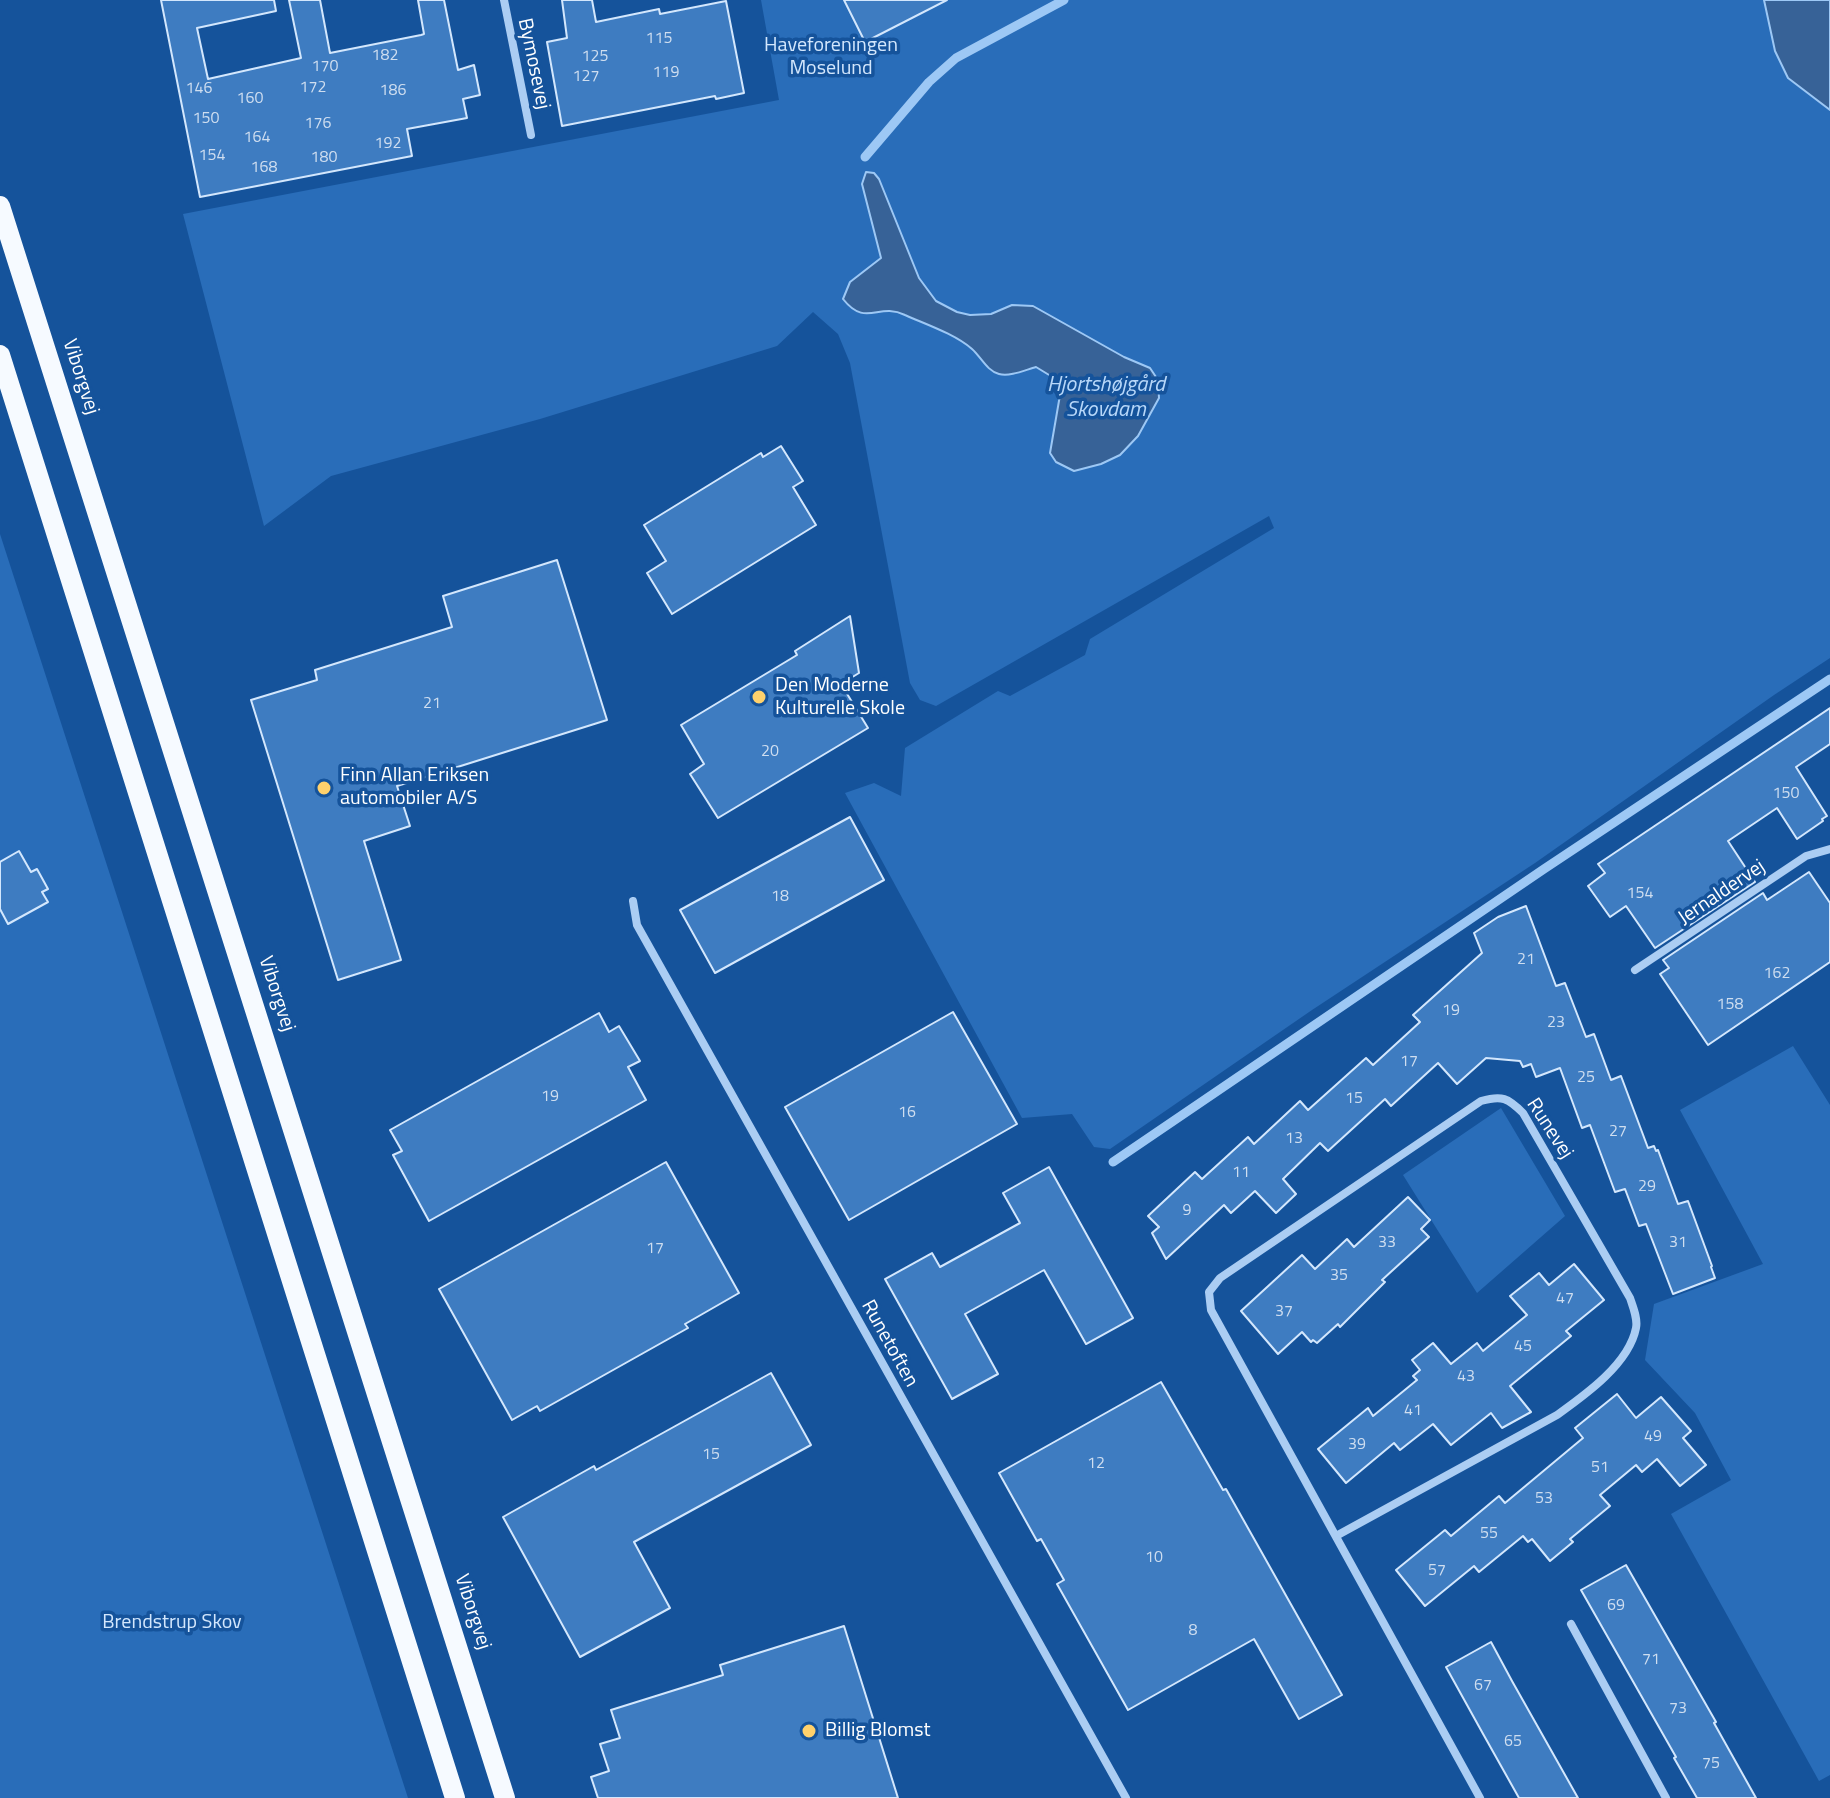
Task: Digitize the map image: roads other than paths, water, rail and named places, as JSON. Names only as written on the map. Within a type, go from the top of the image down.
[{"type":"main road","name":"Viborgvej","points":[[0,206],[505,1798]]},
{"type":"main road","points":[[0,355],[455,1798]]},
{"type":"street","name":"Bymosevej","points":[[504,0],[531,135]]},
{"type":"street","name":"Jernaldervej","points":[[1635,970],[1806,856],[1830,849]]},
{"type":"street","name":"Runetoften","points":[[633,901],[637,925],[1126,1798]]},
{"type":"street","name":"Runevej","points":[[1336,1536],[1557,1415],[1602,1379],[1630,1345],[1637,1326],[1630,1298],[1523,1113],[1503,1097],[1481,1101],[1220,1278],[1209,1292],[1211,1310],[1480,1798]]},
{"type":"street","points":[[1571,1624],[1666,1798]]},
{"type":"water","points":[[1764,0],[1830,0],[1830,110],[1788,78],[1775,51]]},
{"type":"water","name":"Hjortshøjgård Skovdam","points":[[866,172],[874,173],[879,179],[919,278],[936,301],[970,315],[991,314],[1012,305],[1033,306],[1124,357],[1150,368],[1158,380],[1159,398],[1138,436],[1120,455],[1074,471],[1056,462],[1050,453],[1060,395],[1054,378],[1036,367],[1013,374],[999,374],[972,349],[949,334],[896,312],[859,312],[843,299],[850,282],[881,258],[862,184]]},
{"type":"waterway","points":[[865,157],[929,82],[956,58],[1064,0]]},
{"type":"waterway","points":[[1113,1162],[1830,679]]},
{"type":"place","name":"Den Moderne Kulturelle Skole","points":[[759,697]]},
{"type":"place","name":"Finn Allan Eriksen automobiler A/S","points":[[324,788]]},
{"type":"place","name":"Billig Blomst","points":[[809,1731]]},
{"type":"park label","name":"Haveforeningen Moselund","points":[[831,58]]},
{"type":"park label","name":"Brendstrup Skov","points":[[172,1623]]}]
